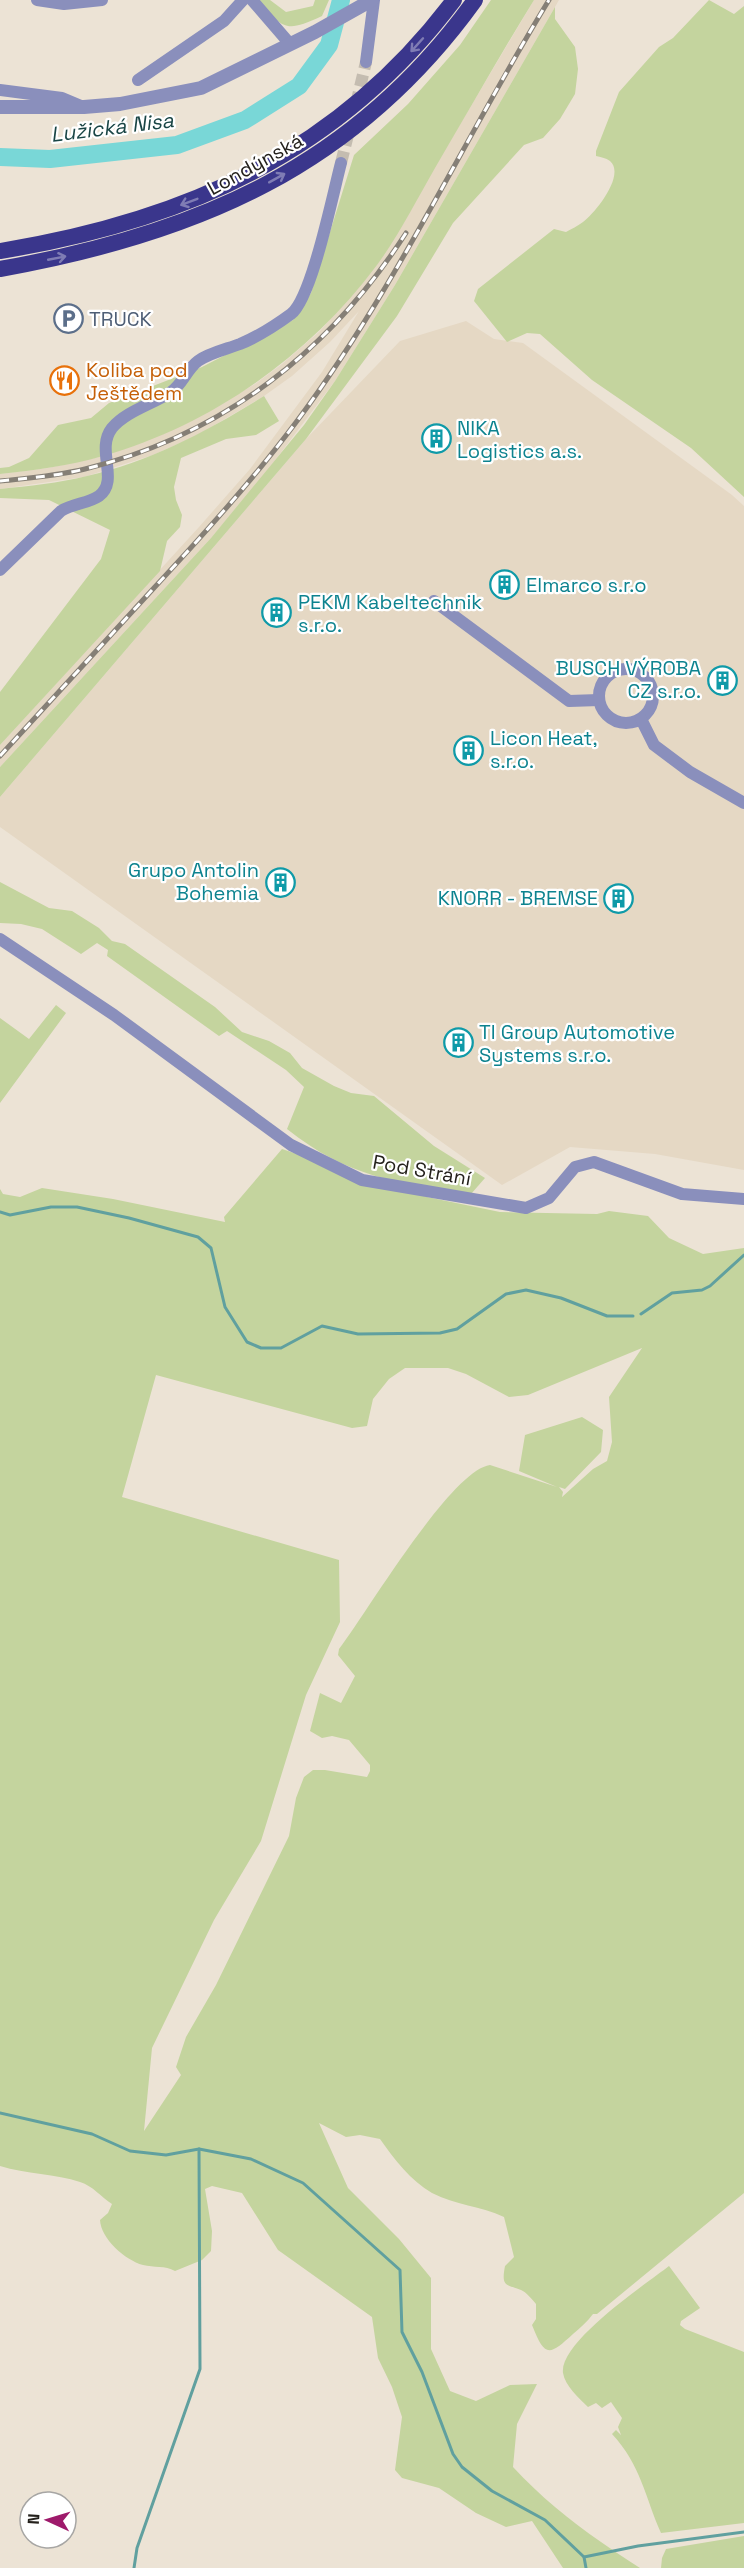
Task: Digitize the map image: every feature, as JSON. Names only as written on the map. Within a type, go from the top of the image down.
[{"type":"highway","name":"Londýnská","points":[[0,251],[77,237],[142,218],[199,198],[266,166],[332,123],[376,87],[416,46],[454,0]]},
{"type":"highway","name":"Londýnská","points":[[0,269],[68,256],[143,236],[225,206],[276,179],[348,132],[393,94],[424,63],[475,0]]},
{"type":"street","points":[[38,0],[64,4],[102,0]]},
{"type":"street","points":[[138,80],[225,21],[243,0]]},
{"type":"street","points":[[252,0],[290,44]]},
{"type":"street","points":[[0,108],[120,104],[201,88],[315,32],[373,0]]},
{"type":"street","points":[[366,62],[373,0]]},
{"type":"street","points":[[0,90],[62,98],[84,107]]},
{"type":"street","points":[[0,570],[61,511],[73,504],[84,503],[98,497],[104,491],[108,483],[104,446],[112,429],[121,420],[173,391],[197,361],[246,341],[293,312],[307,289],[341,163]]},
{"type":"street","points":[[434,601],[569,701],[599,700]]},
{"type":"street","points":[[620,670],[639,673],[651,687],[653,699],[649,710],[641,719],[632,723],[613,720],[603,711],[599,700],[600,690],[611,674],[620,670]]},
{"type":"street","points":[[641,719],[654,745],[690,772],[744,803]]},
{"type":"street","name":"Pod Strání","points":[[0,939],[114,1015],[291,1145],[362,1180],[526,1208],[549,1198],[575,1167],[594,1162],[682,1194],[744,1199]]},
{"type":"shaded area","points":[[534,0],[559,0],[395,285],[335,381],[261,479],[211,538],[0,767],[0,745],[250,469],[322,372],[359,311],[330,342],[292,376],[264,396],[196,436],[153,455],[84,477],[0,489],[0,474],[48,468],[104,456],[189,422],[255,384],[320,331],[377,264]]},
{"type":"shaded area","points":[[466,321],[494,339],[523,343],[744,506],[744,1170],[655,1154],[570,1147],[502,1185],[0,827],[0,797],[306,439],[400,341]]},
{"type":"green space","points":[[256,0],[270,0],[286,12],[313,6],[315,0],[329,0],[322,16],[292,26],[279,22]]},
{"type":"green space","points":[[491,0],[534,0],[393,242],[350,298],[321,329],[255,383],[220,406],[182,426],[143,443],[103,456],[52,467],[0,474],[0,468],[9,467],[29,458],[58,425],[91,418],[109,403],[202,367],[293,320],[311,293],[354,155],[408,104],[460,45]]},
{"type":"green space","points":[[709,0],[734,14],[744,6],[744,497],[691,448],[592,380],[540,334],[527,333],[507,342],[474,301],[478,289],[554,229],[566,232],[577,226],[601,202],[612,184],[614,167],[610,161],[596,156],[596,151],[619,92],[659,47],[673,38]]},
{"type":"green space","points":[[555,7],[555,19],[575,47],[578,69],[575,94],[560,119],[543,138],[524,145],[453,223],[397,316],[306,439],[0,797],[0,767],[211,538],[304,425],[335,381],[395,285]]},
{"type":"green space","points":[[264,396],[279,421],[256,435],[226,439],[181,458],[174,487],[182,515],[180,527],[167,541],[160,571],[0,745],[0,692],[101,559],[110,530],[49,500],[0,498],[0,489],[76,478],[134,462],[200,433]]},
{"type":"green space","points":[[0,882],[49,908],[72,911],[99,928],[112,941],[125,944],[215,1007],[242,1032],[269,1041],[290,1053],[302,1068],[334,1086],[351,1093],[374,1096],[434,1146],[485,1178],[471,1194],[419,1186],[352,1168],[309,1145],[287,1129],[304,1087],[286,1070],[227,1031],[219,1036],[107,956],[108,950],[97,943],[81,954],[42,929],[21,924],[0,923]]},
{"type":"green space","points":[[56,1005],[66,1013],[0,1103],[0,1018],[29,1039]]},
{"type":"green space","points":[[282,1149],[427,1197],[500,1212],[597,1214],[609,1211],[648,1216],[669,1238],[703,1254],[744,1248],[744,2193],[597,2314],[593,2314],[558,2347],[548,2350],[544,2348],[532,2325],[536,2319],[536,2304],[525,2292],[504,2281],[505,2266],[514,2257],[504,2217],[450,2200],[424,2188],[397,2162],[380,2139],[360,2135],[346,2137],[319,2123],[348,2188],[399,2239],[431,2278],[431,2349],[450,2391],[476,2401],[510,2385],[537,2384],[517,2424],[513,2467],[573,2522],[640,2568],[563,2568],[532,2521],[506,2527],[476,2513],[439,2488],[402,2478],[395,2470],[402,2417],[392,2387],[378,2358],[372,2317],[278,2250],[242,2193],[212,2186],[205,2189],[212,2231],[211,2251],[202,2260],[175,2271],[136,2262],[115,2248],[101,2227],[100,2220],[108,2213],[112,2204],[89,2186],[71,2179],[0,2166],[0,1189],[3,1194],[20,1197],[42,1188],[113,1199],[225,1222],[224,1217]],"holes":[[[642,1348],[609,1397],[612,1442],[607,1461],[593,1469],[562,1497],[563,1492],[559,1487],[565,1489],[601,1452],[603,1430],[582,1417],[525,1435],[519,1471],[557,1487],[490,1465],[473,1473],[432,1516],[339,1649],[338,1655],[355,1676],[341,1703],[320,1693],[310,1731],[322,1738],[332,1736],[349,1740],[370,1765],[370,1771],[367,1777],[313,1770],[304,1777],[296,1798],[289,1836],[216,1985],[186,2037],[176,2067],[181,2075],[144,2131],[152,2048],[214,1920],[261,1841],[306,1695],[340,1622],[339,1560],[122,1497],[156,1375],[352,1428],[367,1426],[373,1399],[389,1379],[405,1368],[448,1368],[466,1374],[509,1397],[528,1395]]]},
{"type":"green space","points":[[669,2266],[700,2308],[681,2321],[680,2325],[744,2352],[744,2523],[661,2533],[636,2469],[630,2457],[612,2434],[616,2430],[621,2435],[618,2427],[622,2418],[611,2402],[602,2408],[596,2403],[588,2407],[573,2392],[564,2378],[565,2360],[589,2330]]},
{"type":"green space","points":[[744,2536],[744,2568],[661,2568],[666,2549]]},
{"type":"waterway","name":"Lužická Nisa","points":[[0,157],[50,159],[177,145],[245,120],[299,86],[329,45],[341,0]]},
{"type":"waterway","points":[[0,1212],[10,1215],[51,1207],[77,1207],[129,1218],[198,1237],[211,1248],[225,1307],[247,1342],[261,1348],[281,1348],[322,1326],[358,1334],[440,1333],[457,1329],[506,1294],[526,1290],[561,1298],[607,1316],[633,1316]]},
{"type":"waterway","points":[[641,1314],[672,1293],[702,1290],[710,1286],[744,1255]]},
{"type":"waterway","points":[[0,2113],[92,2134],[130,2151],[166,2155],[199,2149],[251,2159],[303,2183],[400,2270],[402,2332],[422,2372],[453,2454],[462,2467],[492,2491],[545,2520],[584,2557],[586,2568]]},
{"type":"waterway","points":[[134,2568],[137,2548],[200,2369],[199,2149]]},
{"type":"waterway","points":[[584,2557],[638,2546],[744,2532]]},
{"type":"tunnel","points":[[356,104],[366,62]]},
{"type":"tunnel","points":[[341,163],[350,127]]},
{"type":"railway","points":[[0,756],[209,528],[297,421],[366,320],[549,0]]},
{"type":"railway","points":[[0,481],[85,469],[135,454],[183,434],[227,410],[269,382],[307,351],[343,315],[376,276],[406,233]]},
{"type":"place","name":"TRUCK","points":[[68,319]]},
{"type":"place","name":"Koliba pod Ještědem","points":[[65,381]]},
{"type":"place","name":"NIKA Logistics a.s.","points":[[436,439]]},
{"type":"place","name":"Elmarco s.r.o","points":[[505,585]]},
{"type":"place","name":"PEKM Kabeltechnik s.r.o.","points":[[277,613]]},
{"type":"place","name":"BUSCH VÝROBA CZ s.r.o.","points":[[722,680]]},
{"type":"place","name":"Licon Heat, s.r.o.","points":[[469,750]]},
{"type":"place","name":"Grupo Antolin Bohemia","points":[[280,882]]},
{"type":"place","name":"KNORR - BREMSE","points":[[619,898]]},
{"type":"place","name":"TI Group Automotive Systems s.r.o.","points":[[458,1043]]}]
